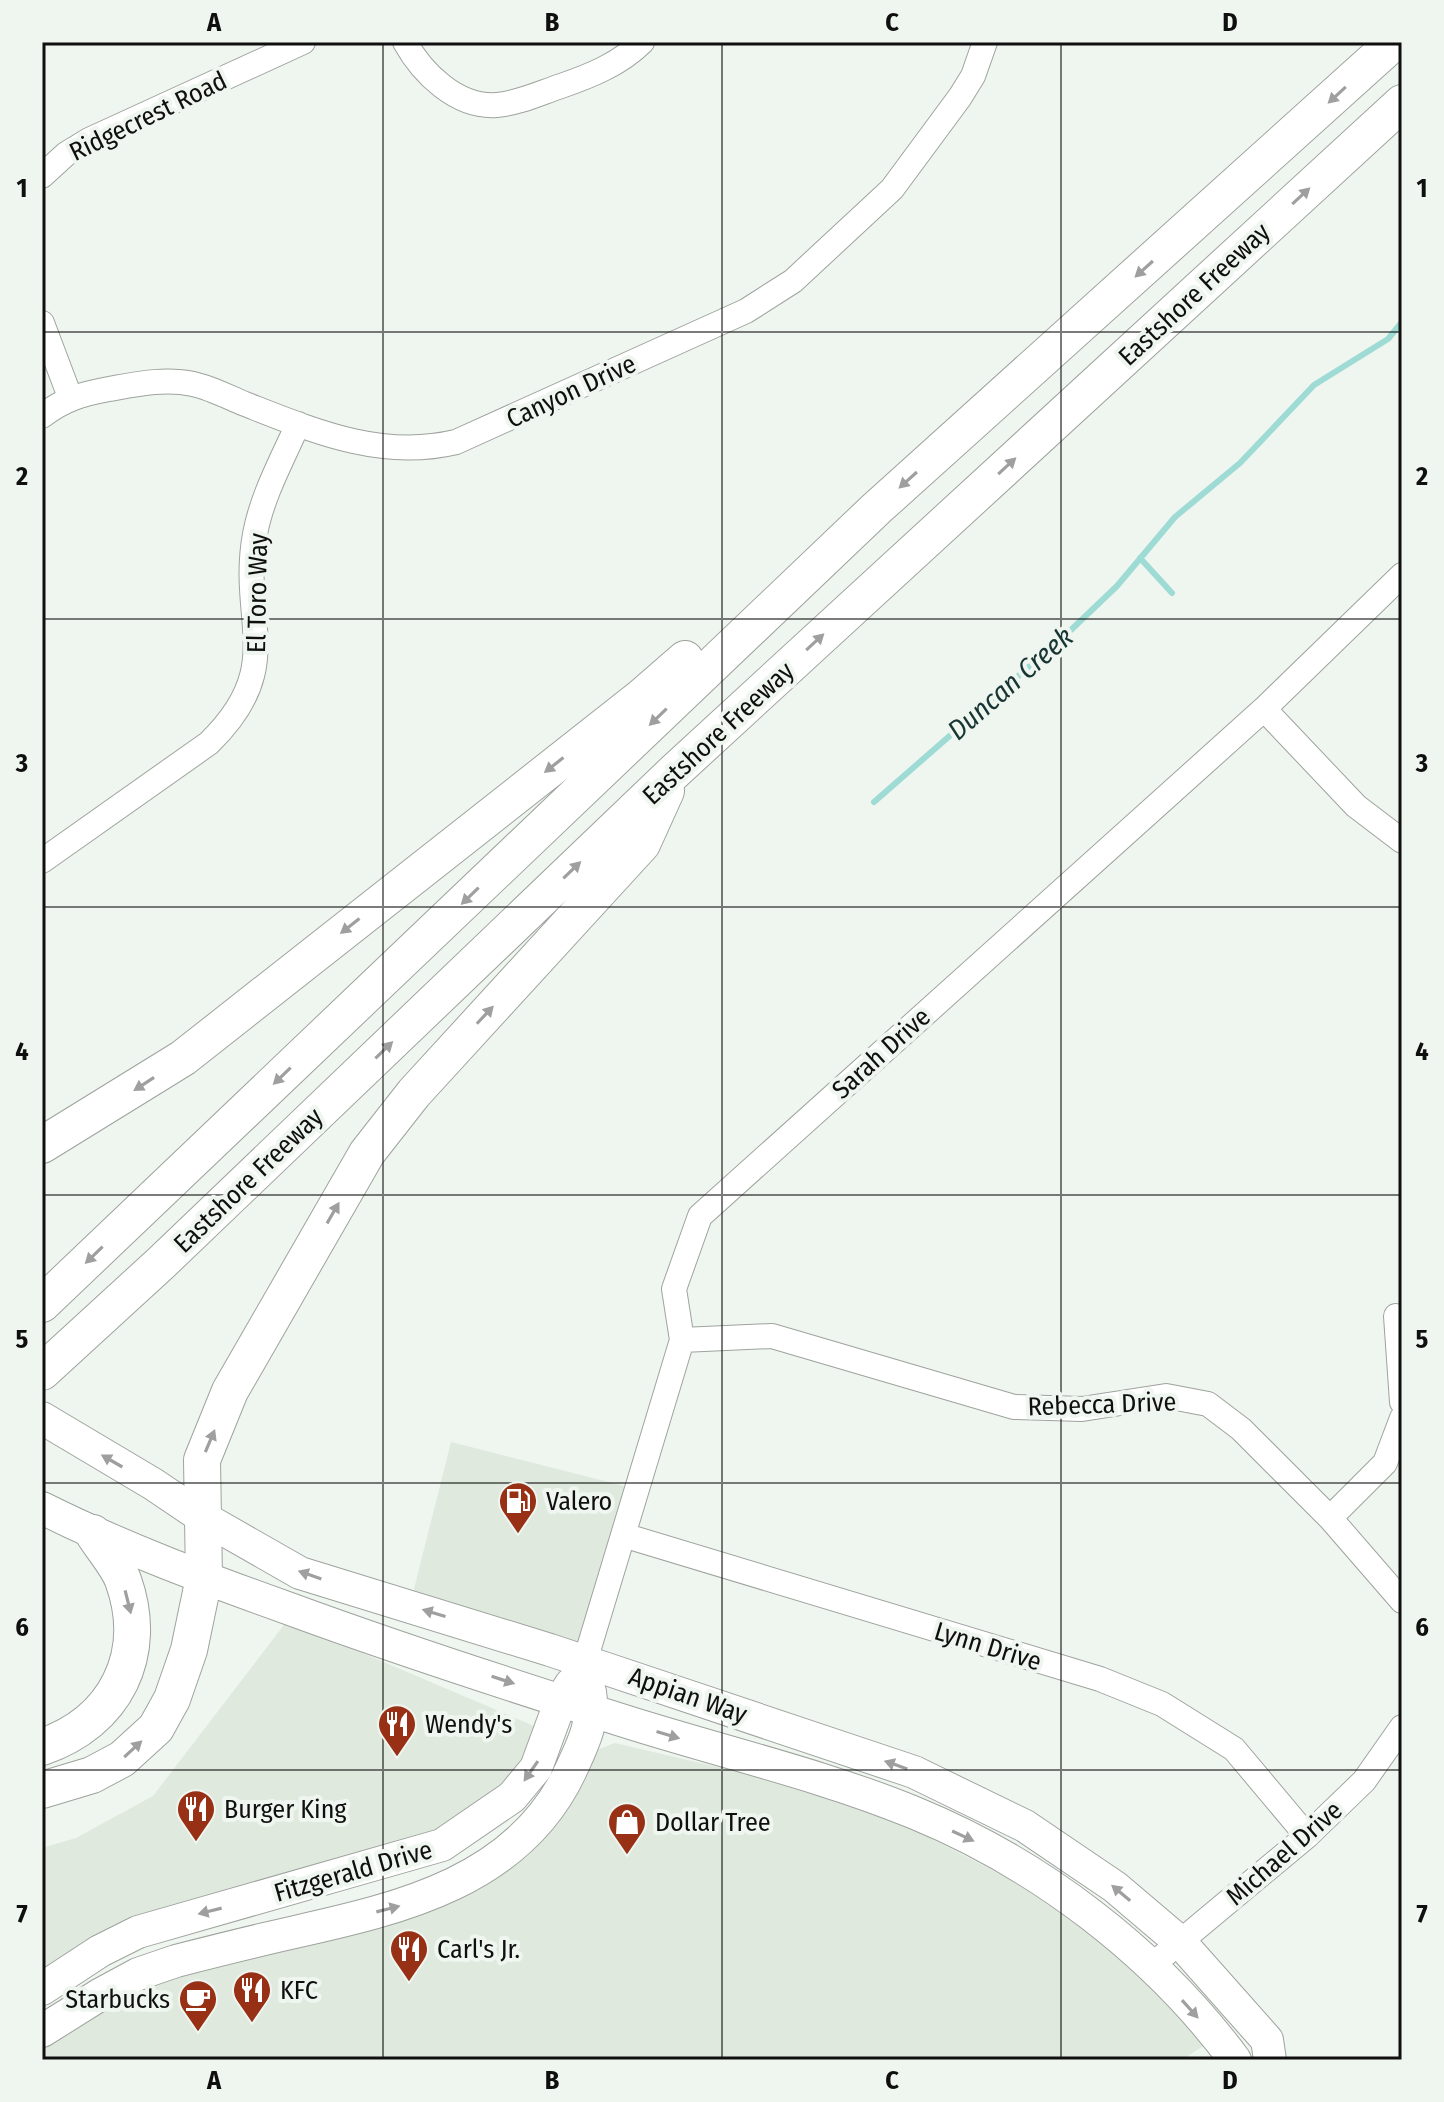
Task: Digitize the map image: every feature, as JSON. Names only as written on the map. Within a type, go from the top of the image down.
[{"type":"highway","name":"Eastshore Freeway","points":[[42,1304],[877,508],[1394,42]]},
{"type":"highway","name":"Eastshore Freeway","points":[[42,1372],[161,1263],[675,771],[1402,103]]},
{"type":"highway","points":[[42,1145],[183,1058],[639,699],[817,540],[877,508]]},
{"type":"highway","points":[[42,1790],[92,1775],[122,1759],[156,1728],[172,1699],[189,1650],[204,1578],[202,1460],[230,1391],[367,1153],[414,1093],[642,844],[675,771]]},
{"type":"highway","points":[[42,1400],[161,1263]]},
{"type":"highway","points":[[42,1747],[86,1727],[116,1694],[129,1661],[131,1616],[122,1578],[93,1533]]},
{"type":"main road","name":"Appian Way","points":[[54,1427],[300,1573],[585,1661],[914,1772],[1045,1839],[1115,1887],[1181,1943],[1267,2040],[1270,2060]]},
{"type":"main road","name":"Appian Way","points":[[42,1508],[93,1533],[204,1578],[370,1638],[593,1712],[857,1792],[916,1814],[976,1842],[1043,1881],[1151,1966],[1235,2060]]},
{"type":"main road","name":"Fitzgerald Drive","points":[[42,1989],[100,1951],[138,1932],[442,1845],[512,1797],[536,1768],[561,1700],[585,1661]]},
{"type":"main road","points":[[585,1661],[593,1712]]},
{"type":"main road","name":"Fitzgerald Drive","points":[[42,2031],[126,1980],[176,1961],[417,1902],[509,1852],[524,1838],[563,1785],[593,1712]]},
{"type":"main road","points":[[285,1934],[313,1908],[380,1888],[400,1872],[403,1858]]},
{"type":"main road","points":[[176,1961],[198,1943],[254,1923],[280,1909],[286,1892]]},
{"type":"street","name":"Ridgecrest Road","points":[[42,176],[66,154],[89,140],[303,42]]},
{"type":"street","points":[[405,42],[422,69],[437,82],[463,98],[494,106],[517,102],[594,74],[642,42]]},
{"type":"street","name":"Canyon Drive","points":[[42,416],[70,397],[152,381],[174,382],[195,384],[298,424],[364,445],[423,450],[456,442],[746,311],[793,281],[892,189],[960,97],[973,76],[985,42]]},
{"type":"street","points":[[42,323],[70,397]]},
{"type":"street","name":"El Toro Way","points":[[42,861],[209,743],[223,729],[249,689],[258,644],[253,555],[255,534],[268,491],[298,424]]},
{"type":"street","name":"Sarah Drive","points":[[585,1661],[682,1340],[674,1289],[700,1216],[1264,709],[1402,575]]},
{"type":"street","points":[[1264,709],[1356,806],[1402,841]]},
{"type":"street","points":[[1396,1316],[1402,1402]]},
{"type":"street","name":"Rebecca Drive","points":[[682,1340],[772,1336],[1014,1407],[1082,1409],[1166,1396],[1208,1404],[1241,1429],[1330,1518],[1402,1601]]},
{"type":"street","points":[[1330,1518],[1385,1463],[1402,1418]]},
{"type":"street","name":"Lynn Drive","points":[[623,1535],[1100,1679],[1162,1704],[1234,1749],[1307,1836]]},
{"type":"street","name":"Michael Drive","points":[[1151,1966],[1307,1836],[1364,1781],[1402,1727]]},
{"type":"shaded area","points":[[451,1442],[628,1487],[578,1653],[412,1597]]},
{"type":"shaded area","points":[[287,1621],[534,1726],[520,1778],[457,1831],[42,1984],[42,1848],[76,1838],[153,1796]]},
{"type":"shaded area","points":[[615,1743],[768,1779],[907,1826],[1013,1881],[1104,1941],[1206,2044],[1182,2060],[42,2060],[42,2040],[138,1986],[272,1946],[452,1903],[510,1867],[586,1754]]},
{"type":"waterway","name":"Duncan Creek","points":[[874,802],[1072,629],[1117,586],[1175,517],[1240,463],[1314,385],[1388,339],[1402,322]]},
{"type":"waterway","name":"Duncan Creek","points":[[1140,558],[1172,593]]},
{"type":"place","name":"Valero","points":[[518,1535]]},
{"type":"place","name":"Wendy's","points":[[397,1758]]},
{"type":"place","name":"Burger King","points":[[196,1843]]},
{"type":"place","name":"Dollar Tree","points":[[627,1856]]},
{"type":"place","name":"Carl's Jr.","points":[[409,1983]]},
{"type":"place","name":"KFC","points":[[252,2024]]},
{"type":"place","name":"Starbucks","points":[[198,2033]]}]
